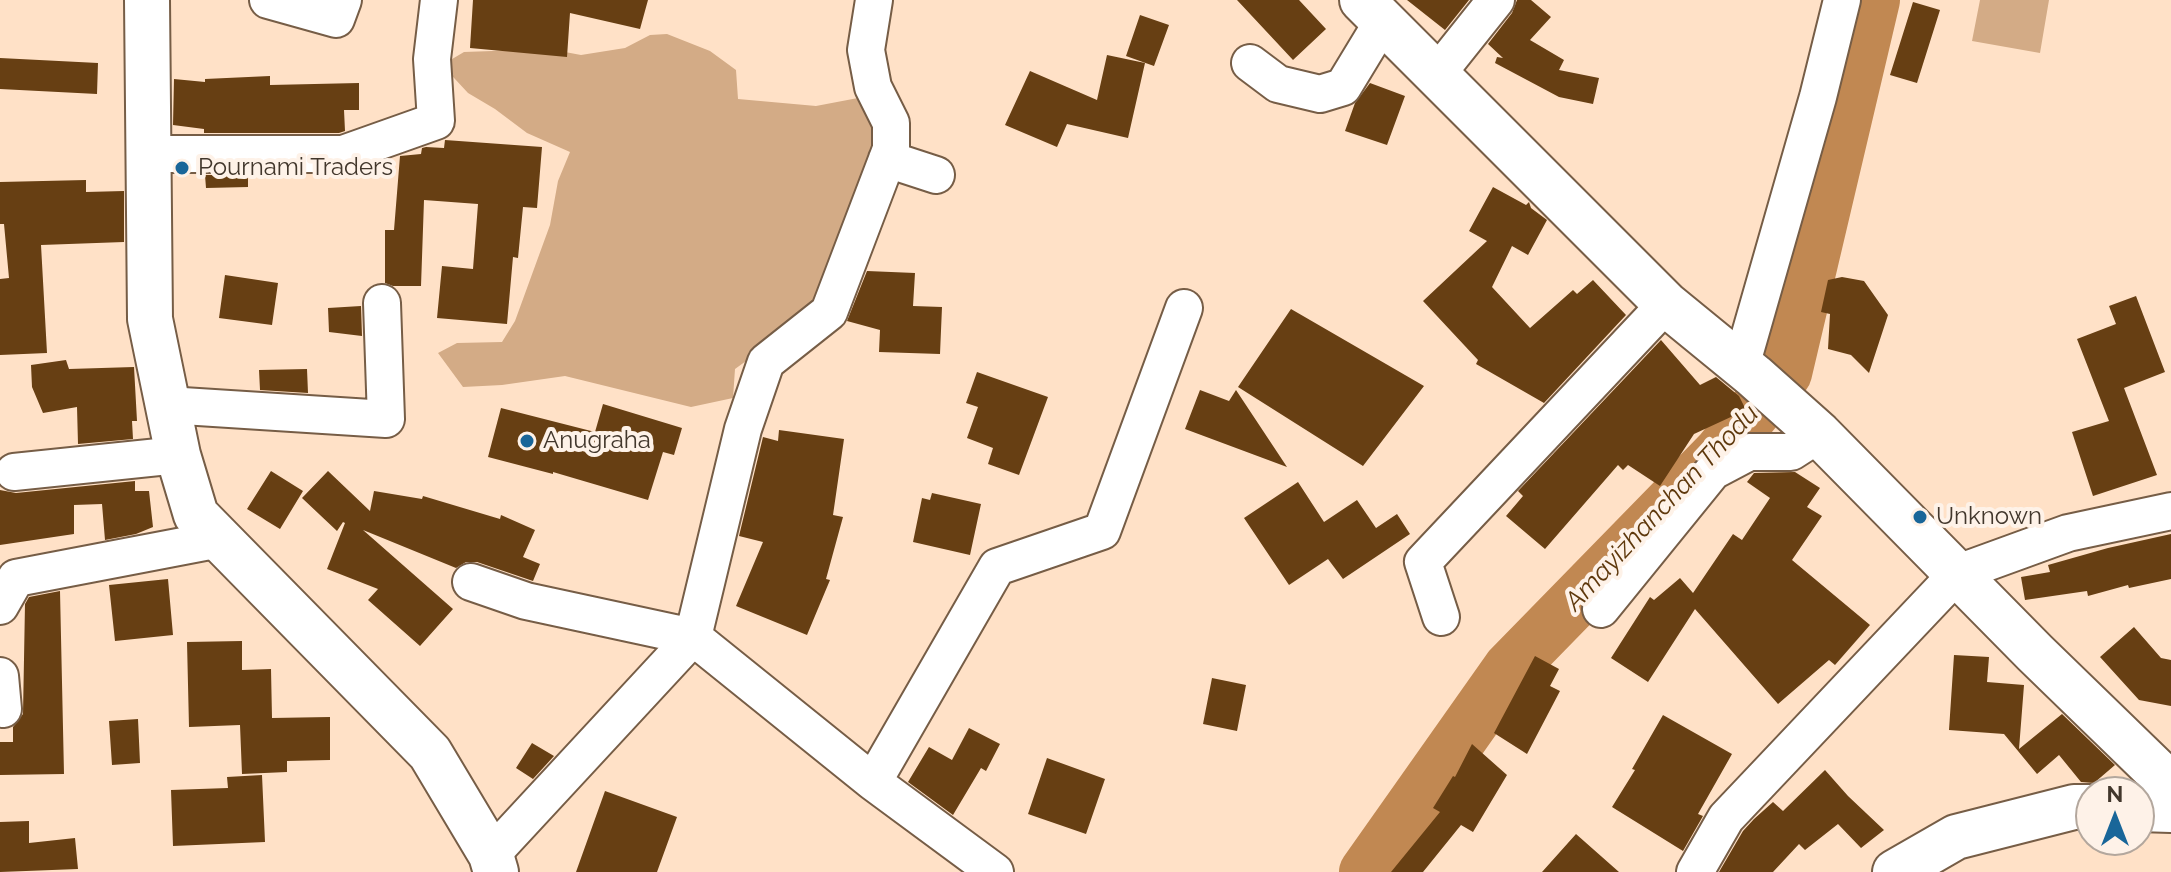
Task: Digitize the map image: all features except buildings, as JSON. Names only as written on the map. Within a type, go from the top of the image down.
[{"type":"main road","points":[[147,0],[150,319],[178,455],[196,515],[430,753],[494,864]]},
{"type":"main road","points":[[1373,11],[1666,304],[1819,434],[2035,653],[2171,785]]},
{"type":"main road","points":[[1895,872],[1956,837],[2075,807]]},
{"type":"street","points":[[268,0],[336,19],[343,0]]},
{"type":"street","points":[[148,154],[343,154],[436,121],[432,59],[439,0]]},
{"type":"street","points":[[494,864],[693,637],[743,429],[766,362],[829,312],[891,149],[891,123],[873,87],[866,50],[874,0]]},
{"type":"street","points":[[1437,74],[1496,0]]},
{"type":"street","points":[[1748,371],[1842,0]]},
{"type":"street","points":[[1250,63],[1278,84],[1320,94],[1343,87],[1373,11]]},
{"type":"street","points":[[887,159],[936,175]]},
{"type":"street","points":[[167,405],[386,419],[382,303]]},
{"type":"street","points":[[1441,617],[1423,562],[1666,304]]},
{"type":"street","points":[[873,782],[997,567],[1102,531],[1184,308]]},
{"type":"street","points":[[1601,609],[1713,471],[1749,452],[1791,452],[1819,434]]},
{"type":"street","points":[[14,472],[178,455]]},
{"type":"street","points":[[1695,872],[1726,818],[1958,573],[2068,533],[2171,511]]},
{"type":"street","points":[[0,606],[16,578],[220,539]]},
{"type":"street","points":[[471,582],[526,601],[693,637],[873,782],[995,872]]},
{"type":"shaded area","points":[[1980,0],[2049,0],[2040,53],[1972,41]]},
{"type":"shaded area","points":[[667,34],[710,51],[736,70],[738,99],[816,106],[858,98],[887,122],[844,290],[735,369],[733,398],[691,407],[565,376],[463,387],[438,353],[457,343],[502,342],[515,321],[550,225],[558,181],[570,152],[527,133],[468,93],[442,65],[464,52],[549,49],[581,55],[625,48],[650,35]]},
{"type":"waterway","name":"Amayizhanchan Thodu","points":[[1366,872],[1510,668],[1721,452],[1785,373],[1873,0]]},
{"type":"place","name":"Pournami Traders","points":[[182,168]]},
{"type":"place","name":"Anugraha","points":[[527,441]]},
{"type":"place","name":"Unknown","points":[[1920,517]]}]
